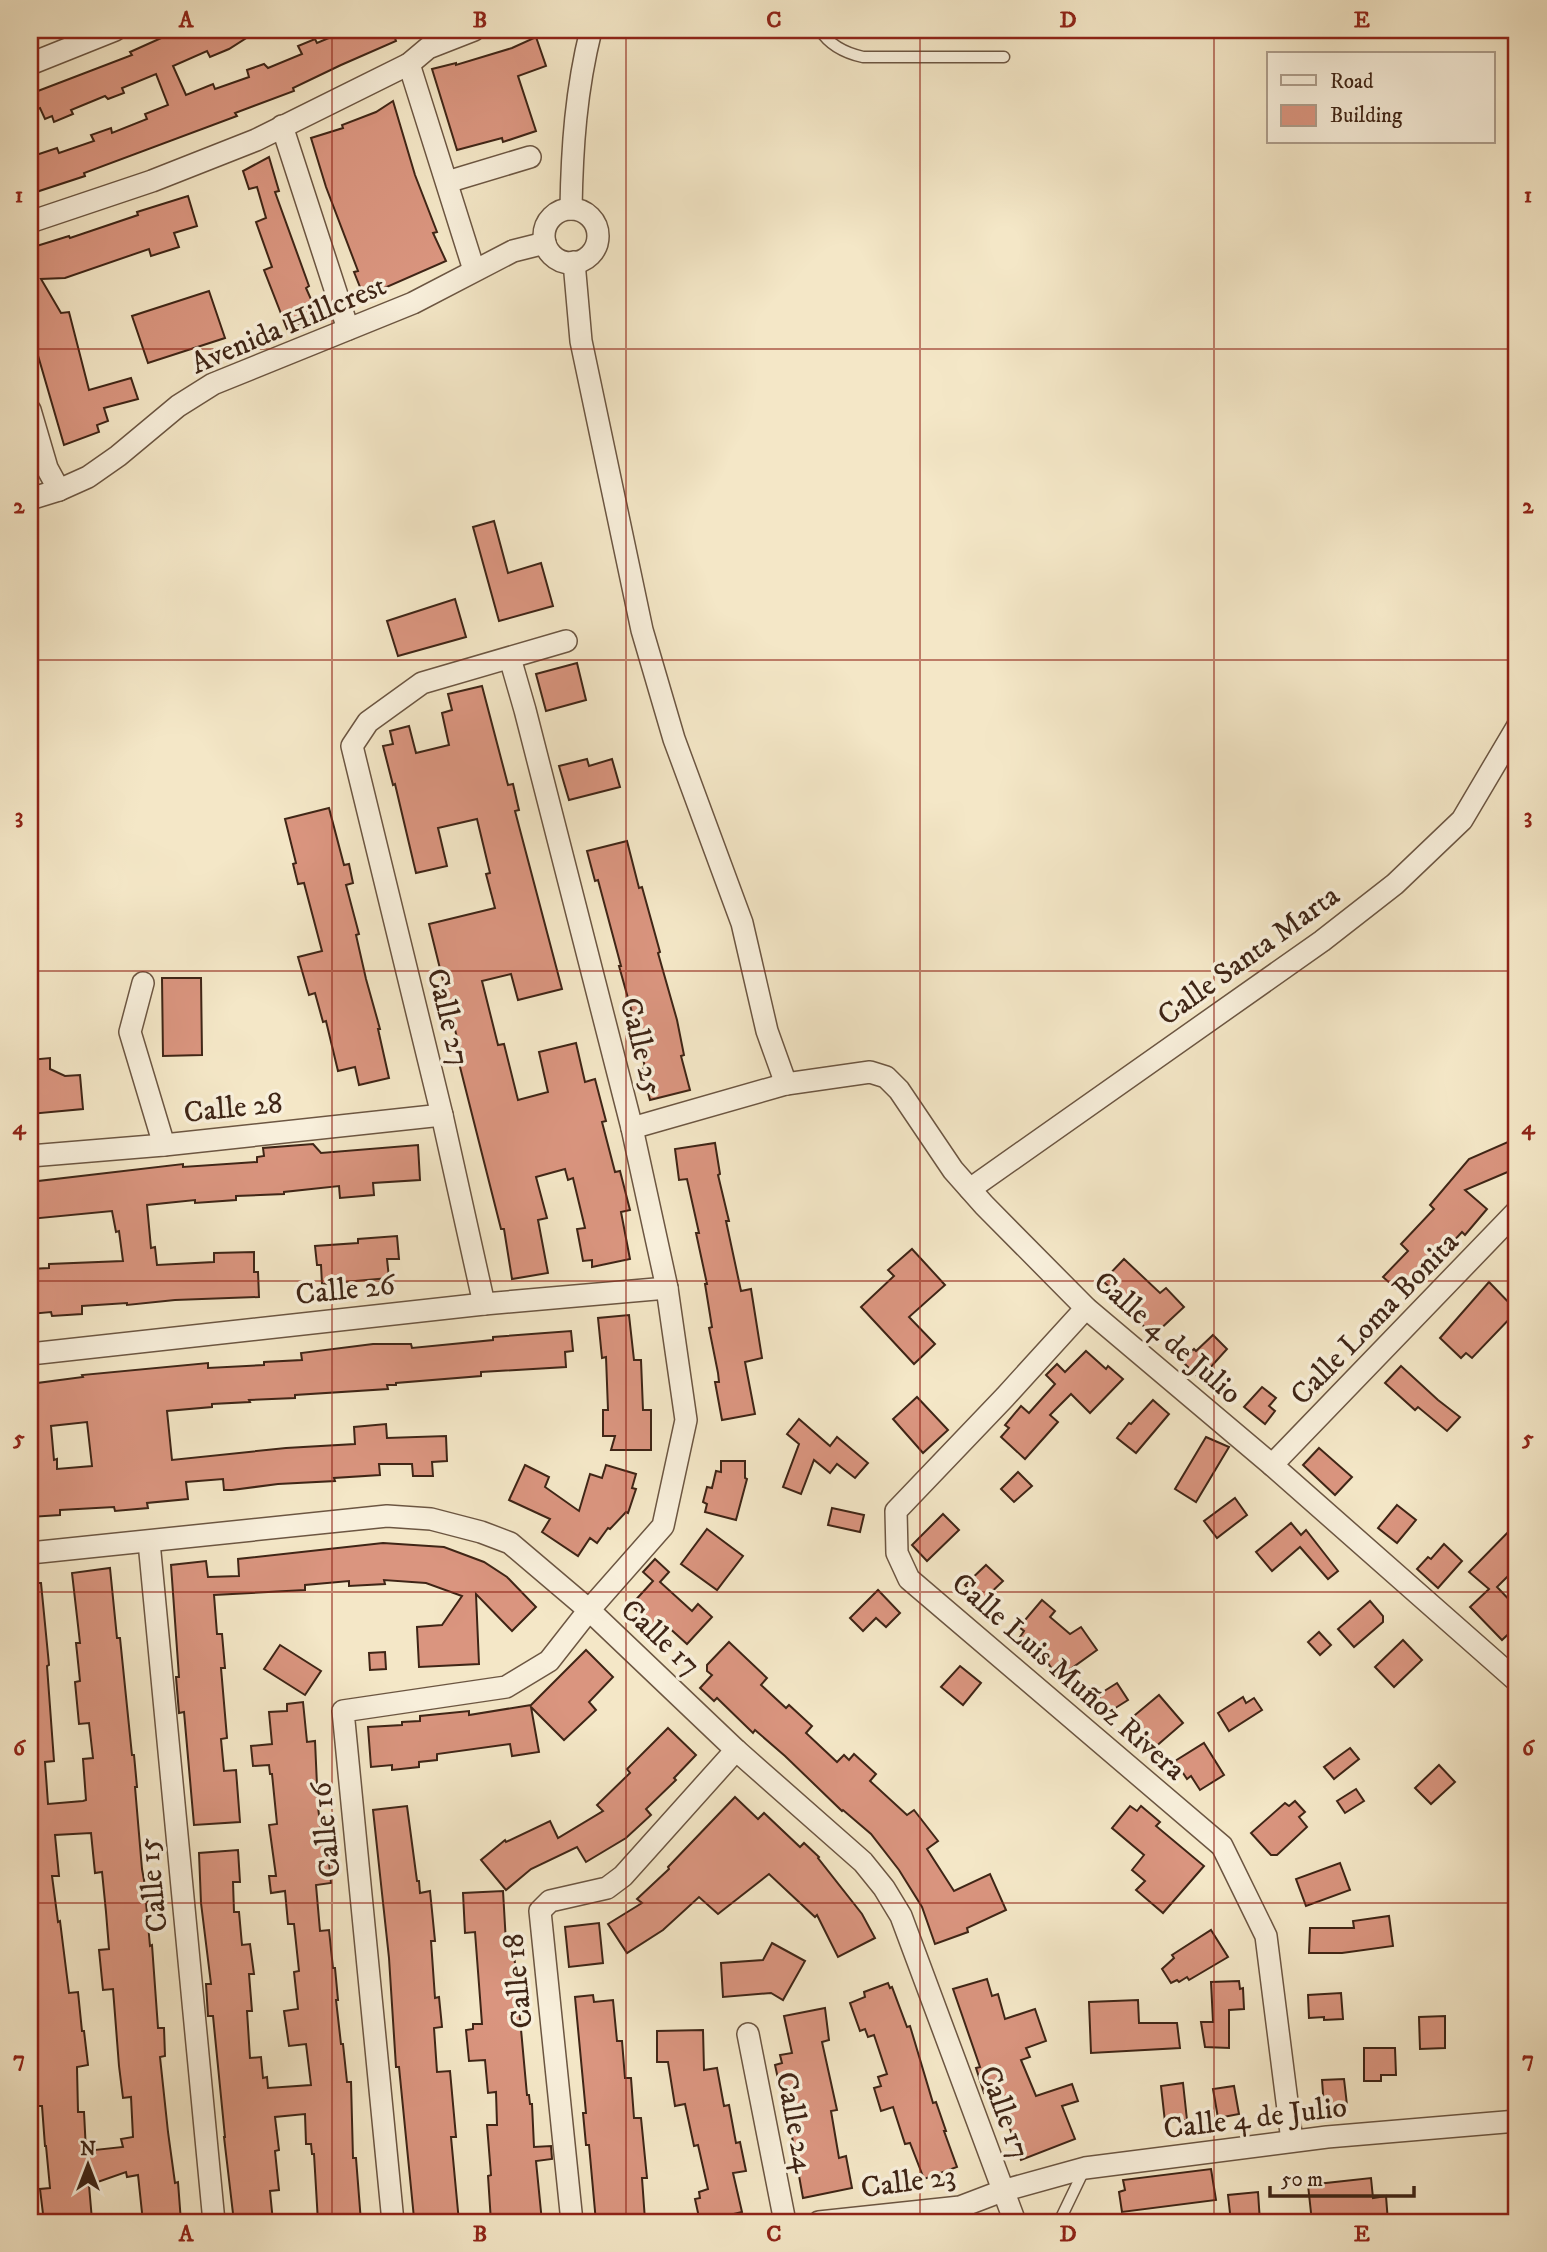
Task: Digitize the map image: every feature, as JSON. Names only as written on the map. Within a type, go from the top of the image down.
[{"type":"street","points":[[30,64],[115,30]]},
{"type":"street","points":[[30,222],[152,181],[256,140],[409,64],[428,48],[474,30]]},
{"type":"street","points":[[571,209],[573,132],[582,67],[591,30]]},
{"type":"street","points":[[409,64],[474,270]]},
{"type":"street","points":[[282,126],[348,329]]},
{"type":"street","points":[[447,182],[530,157]]},
{"type":"street","points":[[571,209],[593,219],[598,234],[594,250],[589,256],[574,262],[564,262],[549,251],[545,243],[545,226],[563,210],[571,209]]},
{"type":"street","name":"Avenida Hillcrest","points":[[30,499],[59,491],[88,477],[178,406],[213,384],[413,303],[513,251],[545,243]]},
{"type":"street","points":[[574,262],[581,341],[642,630],[674,739],[742,923],[767,1031],[786,1084],[632,1128]]},
{"type":"street","points":[[30,410],[47,468],[59,491]]},
{"type":"street","points":[[510,658],[566,640]]},
{"type":"street","name":"Calle 27","points":[[484,1304],[442,1115],[352,746],[368,722],[422,683],[510,658]]},
{"type":"street","name":"Calle 25","points":[[510,658],[632,1128],[667,1288],[686,1420],[663,1526],[589,1610]]},
{"type":"street","name":"Calle Santa Marta","points":[[970,1189],[1322,941],[1395,884],[1462,820],[1517,727]]},
{"type":"street","points":[[143,983],[130,1032],[164,1145]]},
{"type":"street","name":"Calle 4 de Julio","points":[[786,1084],[870,1072],[886,1077],[899,1090],[953,1170],[1086,1308],[1514,1673]]},
{"type":"street","name":"Calle 28","points":[[30,1156],[164,1145],[442,1115]]},
{"type":"street","name":"Calle Loma Bonita","points":[[1272,1465],[1517,1211]]},
{"type":"street","name":"Calle 26","points":[[30,1354],[484,1304],[667,1288]]},
{"type":"street","name":"Calle Luis Muñoz Rivera","points":[[1086,1308],[896,1511],[897,1553],[909,1579],[1222,1846],[1266,1936],[1292,2141]]},
{"type":"street","name":"Calle 17","points":[[30,1553],[387,1516],[431,1519],[510,1543],[589,1610],[736,1750],[863,1862],[901,1916],[1015,2222]]},
{"type":"street","name":"Calle 15","points":[[149,1542],[214,2222]]},
{"type":"street","name":"Calle 16","points":[[393,2222],[343,1711],[506,1687],[549,1661],[589,1610]]},
{"type":"street","name":"Calle 18","points":[[572,2222],[540,1911],[550,1901],[607,1888],[623,1875],[736,1750]]},
{"type":"street","name":"Calle 24","points":[[748,2034],[785,2222]]},
{"type":"street","name":"Calle 4 de Julio","points":[[1002,2191],[1085,2168],[1292,2141],[1517,2121]]},
{"type":"street","name":"Calle 23","points":[[819,2222],[960,2207],[1002,2191]]},
{"type":"lane","points":[[820,30],[835,46],[847,53],[863,57],[1004,57]]},
{"type":"lane","points":[[1059,2222],[1085,2168]]},
{"type":"building","points":[[179,30],[259,30],[229,49],[210,57],[207,51],[173,66],[186,95],[213,84],[215,89],[249,77],[247,70],[264,64],[268,68],[302,54],[298,46],[315,39],[317,43],[348,30],[392,30],[396,41],[293,88],[294,91],[235,113],[237,116],[84,173],[85,176],[30,194],[30,157],[57,148],[59,153],[94,141],[91,135],[111,128],[112,133],[147,119],[145,114],[168,105],[156,74],[122,88],[124,93],[108,99],[105,96],[71,110],[73,114],[54,122],[52,116],[45,119],[40,108],[30,112],[30,94],[132,55],[130,52]]},
{"type":"building","points":[[536,37],[546,66],[518,76],[536,131],[503,142],[502,138],[457,150],[432,69],[456,65],[512,48]]},
{"type":"building","points":[[393,101],[415,175],[437,232],[433,233],[446,261],[364,297],[354,272],[358,271],[326,187],[311,138],[343,128],[342,125],[376,112]]},
{"type":"building","points":[[269,157],[279,191],[275,192],[309,286],[306,288],[318,315],[287,329],[264,270],[272,267],[256,222],[266,218],[257,187],[249,189],[243,171]]},
{"type":"building","points":[[188,196],[197,226],[174,233],[179,247],[151,256],[149,249],[65,278],[41,279],[61,313],[69,312],[89,390],[131,378],[138,399],[104,408],[108,421],[97,425],[99,432],[64,445],[30,328],[30,248],[69,236],[70,238]]},
{"type":"building","points":[[209,291],[225,338],[148,363],[132,316]]},
{"type":"building","points":[[494,521],[508,573],[541,563],[553,606],[499,621],[473,527]]},
{"type":"building","points":[[455,599],[466,637],[398,656],[387,621]]},
{"type":"building","points":[[577,663],[586,700],[546,711],[536,674]]},
{"type":"building","points":[[482,686],[508,785],[513,784],[519,810],[515,811],[562,989],[518,1000],[511,974],[482,981],[498,1045],[504,1044],[518,1100],[548,1092],[539,1052],[576,1043],[585,1082],[595,1079],[606,1121],[602,1122],[615,1172],[620,1171],[630,1210],[621,1212],[630,1259],[592,1267],[592,1260],[583,1261],[577,1229],[585,1228],[573,1178],[568,1180],[565,1169],[536,1177],[547,1218],[538,1220],[548,1273],[512,1279],[504,1229],[501,1229],[457,1055],[461,1054],[429,924],[495,908],[477,819],[438,828],[447,866],[416,873],[383,746],[393,744],[390,731],[409,726],[416,753],[449,745],[442,713],[452,710],[448,694]]},
{"type":"building","points":[[587,759],[589,766],[612,759],[620,787],[569,800],[559,766]]},
{"type":"building","points":[[329,808],[344,865],[349,864],[353,883],[346,885],[389,1078],[359,1085],[355,1067],[338,1071],[326,1021],[323,1022],[315,993],[309,995],[298,957],[322,951],[304,883],[298,884],[293,864],[296,863],[285,819]]},
{"type":"building","points":[[627,841],[660,952],[658,953],[677,1020],[684,1055],[681,1056],[690,1090],[650,1100],[642,1069],[645,1068],[638,1034],[621,966],[598,880],[595,881],[587,851]]},
{"type":"building","points":[[162,978],[201,978],[202,1055],[163,1056]]},
{"type":"building","points":[[50,1058],[50,1069],[65,1076],[80,1075],[83,1109],[30,1114],[30,1060]]},
{"type":"building","points":[[1517,1138],[1517,1168],[1465,1190],[1487,1209],[1465,1235],[1462,1232],[1428,1269],[1424,1266],[1400,1292],[1383,1277],[1408,1251],[1401,1244],[1434,1209],[1430,1205],[1469,1159]]},
{"type":"building","points":[[715,1143],[718,1175],[729,1221],[726,1221],[741,1291],[751,1289],[762,1358],[745,1362],[755,1414],[722,1420],[715,1382],[719,1382],[718,1373],[709,1328],[712,1327],[707,1284],[696,1233],[699,1233],[687,1179],[679,1180],[675,1149]]},
{"type":"building","points":[[313,1144],[321,1153],[418,1145],[420,1180],[373,1183],[374,1195],[340,1198],[339,1186],[284,1194],[236,1196],[236,1200],[195,1203],[195,1200],[147,1205],[151,1248],[155,1247],[157,1265],[214,1262],[214,1253],[254,1252],[254,1272],[258,1272],[259,1297],[82,1306],[82,1314],[30,1314],[30,1269],[49,1268],[49,1264],[123,1261],[119,1231],[116,1232],[112,1211],[30,1219],[30,1182],[183,1164],[183,1167],[257,1162],[257,1157],[264,1156],[263,1148]]},
{"type":"building","points":[[397,1236],[399,1259],[387,1259],[389,1278],[322,1284],[321,1265],[317,1265],[315,1246],[358,1243],[358,1239]]},
{"type":"building","points":[[912,1249],[945,1285],[909,1317],[935,1344],[914,1364],[861,1307],[894,1276],[888,1270]]},
{"type":"building","points":[[1124,1259],[1160,1293],[1166,1288],[1184,1307],[1156,1333],[1150,1327],[1147,1330],[1131,1312],[1133,1310],[1103,1281]]},
{"type":"building","points":[[1489,1282],[1517,1311],[1472,1358],[1466,1353],[1461,1358],[1440,1338]]},
{"type":"building","points":[[629,1315],[634,1360],[641,1360],[643,1410],[651,1410],[651,1450],[611,1450],[615,1436],[603,1436],[603,1410],[608,1410],[606,1357],[602,1358],[598,1318]]},
{"type":"building","points":[[571,1331],[573,1351],[565,1352],[566,1367],[481,1372],[481,1376],[396,1383],[387,1385],[388,1389],[295,1395],[295,1398],[249,1400],[250,1402],[212,1404],[212,1407],[167,1411],[172,1460],[355,1444],[354,1427],[386,1424],[387,1438],[446,1436],[447,1461],[432,1462],[433,1476],[413,1476],[412,1464],[379,1464],[380,1475],[334,1478],[335,1481],[232,1490],[224,1490],[223,1479],[186,1482],[188,1499],[147,1503],[148,1508],[115,1511],[114,1507],[60,1510],[60,1515],[30,1517],[30,1384],[83,1377],[82,1375],[208,1363],[208,1368],[264,1365],[264,1362],[302,1360],[301,1353],[373,1344],[411,1344],[412,1348],[493,1340],[493,1337]],"holes":[[[87,1422],[92,1466],[57,1469],[51,1426]]]},
{"type":"building","points":[[1213,1335],[1227,1349],[1200,1379],[1182,1361]]},
{"type":"building","points":[[1086,1351],[1106,1369],[1108,1366],[1123,1379],[1090,1413],[1071,1394],[1050,1415],[1058,1422],[1025,1459],[1001,1437],[1009,1428],[1005,1425],[1021,1406],[1029,1413],[1055,1384],[1046,1375],[1057,1364],[1065,1372]]},
{"type":"building","points":[[1401,1366],[1460,1417],[1447,1431],[1418,1407],[1415,1410],[1385,1383]]},
{"type":"building","points":[[1262,1387],[1276,1398],[1269,1406],[1275,1411],[1265,1424],[1244,1407]]},
{"type":"building","points":[[917,1397],[948,1430],[923,1453],[893,1419]]},
{"type":"building","points":[[1153,1400],[1169,1414],[1136,1453],[1117,1438]]},
{"type":"building","points":[[799,1419],[830,1446],[837,1437],[868,1463],[855,1478],[837,1464],[830,1473],[814,1460],[801,1494],[783,1487],[799,1444],[787,1434]]},
{"type":"building","points":[[1206,1437],[1229,1447],[1196,1502],[1175,1489]]},
{"type":"building","points":[[1319,1448],[1352,1477],[1335,1495],[1303,1465]]},
{"type":"building","points":[[721,1461],[745,1461],[747,1479],[736,1520],[705,1512],[707,1504],[703,1502],[707,1487],[712,1488],[716,1471],[721,1472]]},
{"type":"building","points":[[525,1465],[549,1477],[545,1487],[579,1511],[590,1474],[602,1478],[606,1465],[636,1474],[632,1488],[636,1489],[628,1513],[608,1528],[597,1543],[590,1538],[578,1556],[542,1532],[550,1519],[509,1500]]},
{"type":"building","points":[[1018,1472],[1032,1486],[1014,1502],[1001,1489]]},
{"type":"building","points":[[1235,1498],[1247,1515],[1217,1538],[1204,1521]]},
{"type":"building","points":[[1397,1505],[1416,1520],[1397,1543],[1378,1528]]},
{"type":"building","points":[[832,1508],[864,1515],[860,1532],[828,1525]]},
{"type":"building","points":[[943,1514],[959,1530],[927,1561],[912,1545]]},
{"type":"building","points":[[1291,1523],[1301,1535],[1306,1530],[1338,1571],[1328,1579],[1300,1547],[1272,1571],[1256,1552]]},
{"type":"building","points":[[1517,1523],[1517,1567],[1497,1587],[1517,1608],[1517,1626],[1502,1640],[1470,1607],[1489,1589],[1469,1572]]},
{"type":"building","points":[[707,1529],[743,1556],[717,1590],[681,1564]]},
{"type":"building","points":[[383,1543],[444,1547],[484,1562],[507,1577],[536,1607],[512,1631],[476,1594],[479,1664],[419,1667],[417,1627],[442,1625],[462,1596],[426,1583],[384,1580],[385,1584],[349,1586],[349,1581],[305,1585],[305,1590],[214,1595],[217,1634],[222,1634],[225,1668],[221,1668],[227,1738],[221,1739],[224,1771],[236,1770],[240,1822],[194,1825],[184,1712],[179,1713],[171,1565],[206,1561],[208,1577],[239,1576],[238,1559]]},
{"type":"building","points":[[1444,1544],[1462,1561],[1438,1588],[1417,1569],[1428,1557],[1431,1559]]},
{"type":"building","points":[[655,1559],[669,1572],[660,1582],[692,1611],[698,1604],[712,1617],[687,1644],[666,1625],[660,1632],[631,1605],[653,1581],[643,1572]]},
{"type":"building","points":[[986,1565],[1003,1581],[983,1600],[980,1597],[975,1602],[964,1591],[967,1587],[965,1585]]},
{"type":"building","points":[[110,1568],[134,1755],[158,2028],[164,2028],[165,2056],[160,2057],[181,2222],[143,2222],[138,2175],[127,2177],[126,2172],[89,2185],[92,2220],[44,2222],[40,2189],[50,2188],[42,2106],[38,2106],[35,2028],[32,2028],[30,2009],[30,1583],[41,1583],[49,1665],[54,1761],[45,1762],[48,1804],[83,1801],[86,1800],[83,1759],[93,1758],[89,1723],[79,1724],[75,1682],[80,1681],[76,1643],[80,1643],[72,1573]],"holes":[[[91,1833],[95,1873],[102,1872],[109,1949],[99,1950],[103,1990],[113,1989],[123,2098],[131,2097],[133,2137],[121,2139],[123,2147],[86,2151],[84,2112],[78,2112],[77,2067],[88,2065],[78,1992],[69,1993],[60,1921],[58,1922],[52,1876],[59,1876],[55,1835]]]},
{"type":"building","points":[[878,1590],[900,1613],[886,1627],[876,1618],[863,1631],[850,1618]]},
{"type":"building","points":[[1042,1600],[1055,1611],[1050,1617],[1070,1634],[1081,1627],[1097,1650],[1058,1678],[1044,1657],[1020,1637],[1024,1631],[1019,1627]]},
{"type":"building","points":[[1370,1601],[1383,1616],[1383,1622],[1354,1647],[1338,1629]]},
{"type":"building","points":[[1319,1632],[1331,1645],[1320,1655],[1308,1642]]},
{"type":"building","points":[[1403,1640],[1422,1660],[1394,1687],[1375,1667]]},
{"type":"building","points":[[729,1642],[767,1678],[761,1685],[786,1708],[789,1705],[812,1726],[806,1733],[837,1762],[844,1755],[849,1760],[854,1754],[876,1774],[870,1781],[907,1815],[914,1810],[938,1841],[927,1849],[954,1891],[990,1874],[1006,1910],[967,1928],[968,1932],[935,1944],[922,1907],[899,1870],[871,1834],[842,1811],[755,1730],[753,1733],[717,1698],[714,1701],[700,1688],[712,1675],[707,1671],[707,1665]]},
{"type":"building","points":[[280,1645],[321,1671],[305,1695],[264,1669]]},
{"type":"building","points":[[586,1650],[613,1677],[589,1702],[596,1710],[564,1740],[531,1707],[539,1752],[512,1756],[510,1744],[437,1754],[437,1760],[419,1762],[419,1767],[392,1770],[392,1765],[371,1767],[368,1727],[402,1725],[402,1722],[420,1721],[420,1716],[469,1711],[469,1715],[531,1705]]},
{"type":"building","points":[[385,1652],[386,1669],[370,1670],[369,1653]]},
{"type":"building","points":[[960,1666],[981,1683],[963,1705],[941,1687]]},
{"type":"building","points":[[1117,1683],[1128,1700],[1109,1712],[1098,1695]]},
{"type":"building","points":[[1159,1695],[1183,1723],[1154,1748],[1129,1720]]},
{"type":"building","points":[[1243,1697],[1246,1703],[1254,1698],[1262,1710],[1229,1731],[1218,1713]]},
{"type":"building","points":[[303,1702],[307,1742],[315,1741],[318,1807],[325,1863],[329,1863],[331,1883],[316,1885],[320,1931],[329,1930],[335,1968],[341,2044],[347,2082],[351,2082],[353,2158],[356,2158],[361,2222],[318,2222],[314,2154],[311,2144],[306,2144],[305,2114],[275,2117],[279,2150],[275,2151],[279,2190],[270,2191],[273,2222],[234,2222],[213,2016],[208,2016],[206,1984],[211,1984],[201,1903],[199,1853],[238,1850],[240,1882],[233,1882],[234,1912],[239,1912],[242,1945],[250,1944],[254,1974],[249,1974],[252,2011],[247,2011],[250,2058],[261,2057],[263,2078],[267,2077],[268,2088],[311,2085],[306,2044],[289,2046],[284,2011],[298,2009],[294,1972],[299,1971],[294,1924],[288,1924],[285,1891],[271,1893],[269,1876],[276,1876],[269,1825],[277,1824],[272,1774],[269,1765],[253,1766],[251,1746],[272,1744],[269,1712],[287,1711],[287,1704]]},
{"type":"building","points":[[668,1728],[696,1755],[674,1778],[676,1780],[646,1809],[651,1815],[626,1838],[586,1862],[577,1847],[531,1869],[506,1890],[481,1860],[505,1840],[506,1842],[550,1821],[558,1838],[603,1811],[597,1805],[630,1773],[627,1769]]},
{"type":"building","points":[[1204,1743],[1224,1775],[1200,1790],[1191,1776],[1187,1779],[1175,1761]]},
{"type":"building","points":[[1350,1748],[1359,1759],[1334,1779],[1324,1767]]},
{"type":"building","points":[[1439,1765],[1455,1782],[1431,1804],[1415,1788]]},
{"type":"building","points":[[1356,1789],[1364,1801],[1345,1813],[1337,1801]]},
{"type":"building","points":[[735,1797],[758,1819],[764,1813],[800,1847],[804,1843],[819,1857],[862,1914],[875,1938],[838,1957],[817,1915],[815,1917],[769,1874],[718,1914],[699,1897],[663,1930],[627,1953],[608,1924],[642,1903],[637,1899],[669,1869]]},
{"type":"building","points":[[1295,1801],[1305,1812],[1299,1817],[1307,1827],[1277,1855],[1271,1855],[1251,1833],[1285,1803],[1289,1806]]},
{"type":"building","points":[[407,1806],[420,1893],[430,1891],[435,1941],[431,1941],[435,1998],[439,1997],[442,2027],[434,2028],[437,2072],[450,2071],[456,2137],[451,2137],[459,2222],[417,2222],[417,2217],[414,2218],[399,2067],[396,2067],[389,1958],[373,1810]]},
{"type":"building","points":[[1130,1806],[1137,1811],[1141,1806],[1160,1822],[1156,1826],[1204,1866],[1163,1913],[1136,1890],[1145,1881],[1132,1870],[1144,1855],[1112,1828]]},
{"type":"building","points":[[1340,1863],[1350,1890],[1306,1906],[1296,1879]]},
{"type":"building","points":[[503,1891],[506,1943],[513,1942],[527,2095],[532,2104],[534,2147],[551,2146],[552,2159],[536,2161],[542,2222],[491,2222],[487,2125],[497,2125],[496,2092],[488,2093],[485,2060],[469,2061],[466,2030],[473,2029],[473,2024],[482,2024],[475,1932],[465,1933],[463,1893]]},
{"type":"building","points":[[1389,1916],[1393,1946],[1342,1953],[1309,1953],[1310,1928],[1354,1928],[1353,1921]]},
{"type":"building","points":[[599,1923],[603,1963],[569,1967],[565,1927]]},
{"type":"building","points":[[1211,1930],[1228,1957],[1189,1980],[1187,1977],[1171,1983],[1162,1969],[1174,1958],[1172,1955]]},
{"type":"building","points":[[772,1943],[805,1961],[783,2000],[771,1993],[723,1997],[721,1963],[763,1960]]},
{"type":"building","points":[[987,1979],[992,1996],[998,1994],[1005,2019],[1035,2009],[1046,2041],[1026,2048],[1030,2057],[1021,2060],[1036,2096],[1072,2084],[1078,2101],[1062,2106],[1075,2139],[1021,2160],[999,2098],[994,2089],[984,2093],[976,2068],[980,2067],[953,1989]]},
{"type":"building","points":[[1239,1981],[1240,1989],[1243,1988],[1244,2009],[1229,2010],[1229,2048],[1205,2047],[1201,2022],[1213,2022],[1211,1982]]},
{"type":"building","points":[[888,1983],[907,2027],[910,2026],[933,2103],[936,2102],[957,2167],[924,2179],[910,2143],[905,2144],[893,2107],[881,2111],[874,2088],[881,2086],[878,2077],[887,2074],[874,2035],[868,2037],[865,2029],[860,2031],[850,2003],[865,1997],[864,1992]]},
{"type":"building","points":[[1341,1993],[1343,2019],[1309,2018],[1308,1995]]},
{"type":"building","points":[[593,1995],[594,2002],[613,2000],[617,2041],[622,2041],[625,2078],[631,2078],[634,2118],[641,2118],[647,2178],[642,2178],[645,2220],[596,2222],[589,2145],[586,2145],[583,2113],[586,2113],[575,1997]]},
{"type":"building","points":[[1138,2000],[1139,2023],[1177,2023],[1180,2048],[1091,2053],[1089,2002]]},
{"type":"building","points":[[825,2008],[829,2040],[822,2042],[837,2110],[831,2111],[839,2158],[846,2156],[852,2188],[803,2198],[789,2120],[775,2065],[782,2063],[780,2055],[792,2053],[784,2016]]},
{"type":"building","points":[[1445,2016],[1445,2048],[1420,2049],[1419,2017]]},
{"type":"building","points":[[703,2030],[704,2070],[717,2068],[724,2106],[729,2105],[736,2143],[740,2142],[746,2171],[733,2173],[742,2212],[700,2222],[695,2199],[700,2198],[699,2192],[708,2189],[698,2145],[694,2146],[685,2104],[675,2106],[668,2062],[657,2062],[657,2031]]},
{"type":"building","points":[[1364,2048],[1395,2048],[1396,2075],[1381,2075],[1381,2081],[1364,2081]]},
{"type":"building","points":[[1344,2079],[1347,2105],[1324,2107],[1322,2080]]},
{"type":"building","points":[[1183,2083],[1187,2120],[1165,2122],[1161,2086]]},
{"type":"building","points":[[1234,2086],[1239,2114],[1218,2118],[1213,2089]]},
{"type":"building","points":[[1211,2169],[1216,2200],[1122,2212],[1119,2192],[1125,2190],[1123,2180]]},
{"type":"building","points":[[1371,2178],[1373,2198],[1386,2196],[1388,2222],[1312,2222],[1308,2185]]},
{"type":"building","points":[[1258,2192],[1260,2222],[1231,2222],[1228,2195]]}]
